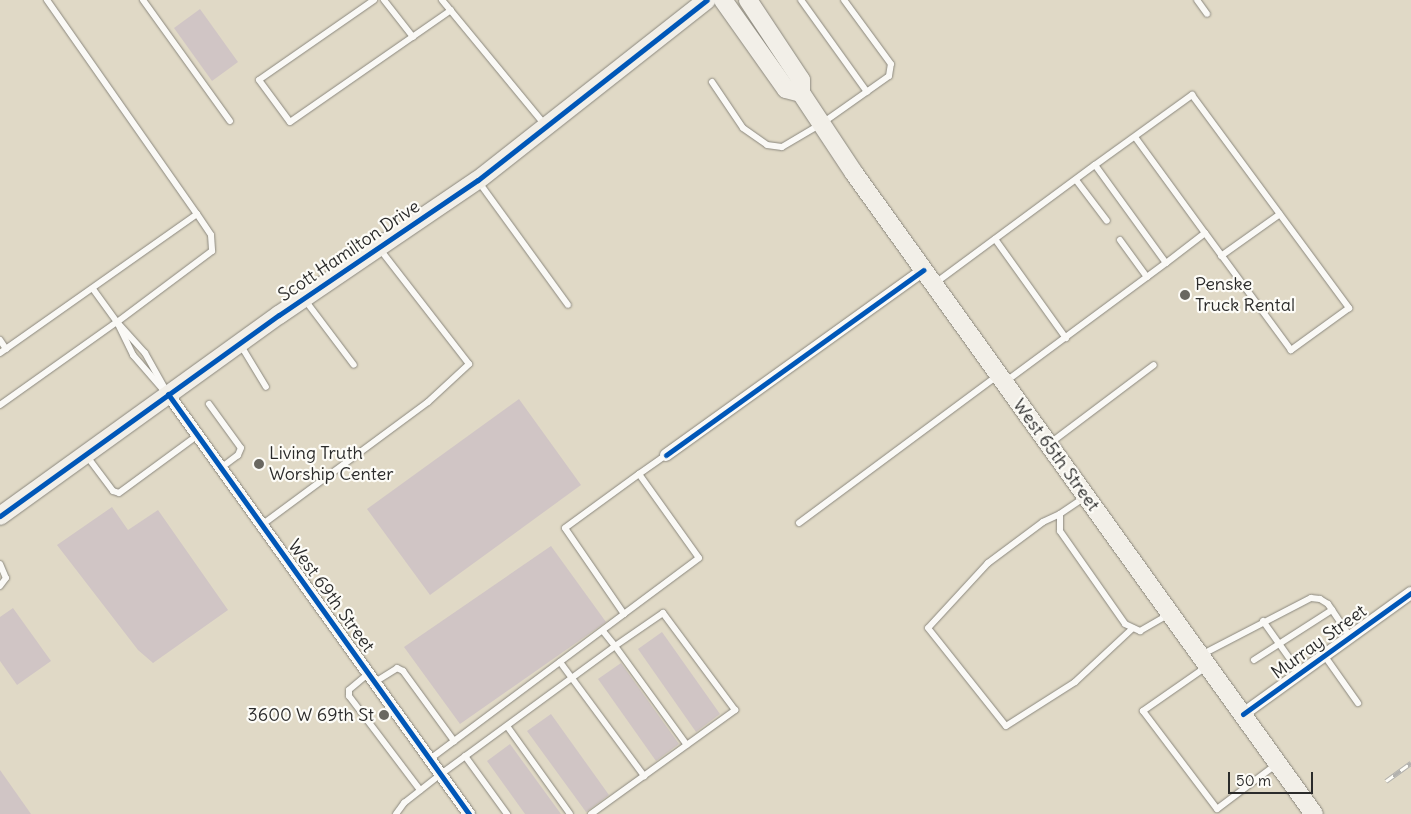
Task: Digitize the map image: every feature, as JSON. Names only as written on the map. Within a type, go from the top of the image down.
[{"type":"main road","name":"Scott Hamilton Drive","points":[[0,516],[240,343],[478,180],[707,0]]},
{"type":"main road","name":"West 65th Street","points":[[723,0],[786,90],[800,93]]},
{"type":"main road","name":"West 65th Street","points":[[748,0],[801,80],[800,93],[928,278],[1314,814]]},
{"type":"main road","points":[[765,0],[766,16],[776,40]]},
{"type":"street","points":[[666,455],[928,278]]},
{"type":"street","name":"West 69th Street","points":[[168,394],[469,814]]},
{"type":"street","name":"Murray Street","points":[[1243,714],[1411,592]]},
{"type":"lane","points":[[0,405],[117,322],[212,251],[211,235],[47,0]]},
{"type":"lane","points":[[144,0],[230,122]]},
{"type":"lane","points":[[374,0],[258,80],[290,122],[451,10]]},
{"type":"lane","points":[[384,0],[413,37]]},
{"type":"lane","points":[[442,0],[546,126]]},
{"type":"lane","points":[[800,0],[867,92]]},
{"type":"lane","points":[[712,82],[743,128],[767,144],[782,147],[821,124],[889,76],[892,64],[844,0]]},
{"type":"lane","points":[[1197,0],[1207,14]]},
{"type":"lane","points":[[928,278],[995,239],[1095,165],[1192,96],[1349,308],[1291,350],[1135,137]]},
{"type":"lane","points":[[1095,165],[1166,263]]},
{"type":"lane","points":[[478,180],[568,305]]},
{"type":"lane","points":[[1076,180],[1107,221]]},
{"type":"lane","points":[[0,353],[197,214]]},
{"type":"lane","points":[[1221,256],[1280,214]]},
{"type":"lane","points":[[798,523],[1001,379],[1066,338],[1206,234]]},
{"type":"lane","points":[[995,239],[1066,338]]},
{"type":"lane","points":[[1120,240],[1147,277]]},
{"type":"lane","points":[[263,524],[428,402],[469,364],[379,246]]},
{"type":"lane","points":[[93,289],[117,322],[145,352],[168,394]]},
{"type":"lane","points":[[304,299],[354,366]]},
{"type":"lane","points":[[117,322],[133,355],[168,394]]},
{"type":"lane","points":[[0,340],[6,349]]},
{"type":"lane","points":[[240,343],[266,387]]},
{"type":"lane","points":[[1048,444],[1154,365]]},
{"type":"lane","points":[[209,404],[240,448],[238,455],[221,468]]},
{"type":"lane","points":[[85,453],[113,491],[119,493],[198,436]]},
{"type":"lane","points":[[624,614],[564,531],[666,455]]},
{"type":"lane","points":[[430,759],[700,558],[639,474]]},
{"type":"lane","points":[[1086,496],[1060,514],[1043,522],[988,563],[928,628],[1006,726],[1075,682],[1133,628]]},
{"type":"lane","points":[[1060,514],[1060,531],[1125,624],[1140,631],[1170,614]]},
{"type":"lane","points":[[0,564],[6,578],[0,586]]},
{"type":"lane","points":[[1278,763],[1217,810],[1143,710],[1203,661],[1263,621],[1311,598],[1320,599],[1332,610],[1350,636]]},
{"type":"lane","points":[[1254,660],[1332,610]]},
{"type":"lane","points":[[396,814],[420,790],[440,774],[662,613],[735,710],[591,814]]},
{"type":"lane","points":[[1263,621],[1300,673]]},
{"type":"lane","points":[[602,630],[687,745]]},
{"type":"lane","points":[[1324,655],[1358,703]]},
{"type":"lane","points":[[560,662],[644,776]]},
{"type":"lane","points":[[420,790],[349,696],[349,690],[372,677],[397,668],[403,671],[454,740]]},
{"type":"lane","points":[[507,726],[570,814]]},
{"type":"lane","points":[[465,756],[507,814]]},
{"type":"building","points":[[200,9],[238,62],[212,81],[174,28]]},
{"type":"building","points":[[519,399],[581,485],[430,595],[367,509]]},
{"type":"building","points":[[112,507],[128,530],[158,510],[228,610],[153,663],[138,650],[57,545]]},
{"type":"building","points":[[551,546],[606,622],[460,724],[404,647]]},
{"type":"building","points":[[13,608],[51,661],[17,685],[0,661],[0,617]]},
{"type":"building","points":[[662,632],[720,714],[696,732],[638,649]]},
{"type":"building","points":[[621,663],[679,744],[656,761],[598,679]]},
{"type":"building","points":[[551,714],[609,795],[586,812],[527,731]]},
{"type":"building","points":[[510,744],[561,814],[525,814],[487,761]]},
{"type":"building","points":[[0,770],[31,814],[0,814]]},
{"type":"railway","points":[[1386,781],[1411,763]]},
{"type":"cycle path","points":[[0,516],[279,315],[478,180],[707,0]]},
{"type":"cycle path","points":[[666,455],[923,270]]},
{"type":"cycle path","points":[[168,394],[469,814]]},
{"type":"cycle path","points":[[1243,714],[1411,593]]},
{"type":"place","name":"Penske Truck Rental","points":[[1185,295]]},
{"type":"place","name":"Living Truth Worship Center","points":[[259,464]]},
{"type":"place","name":"3600 W 69th St","points":[[384,715]]}]
